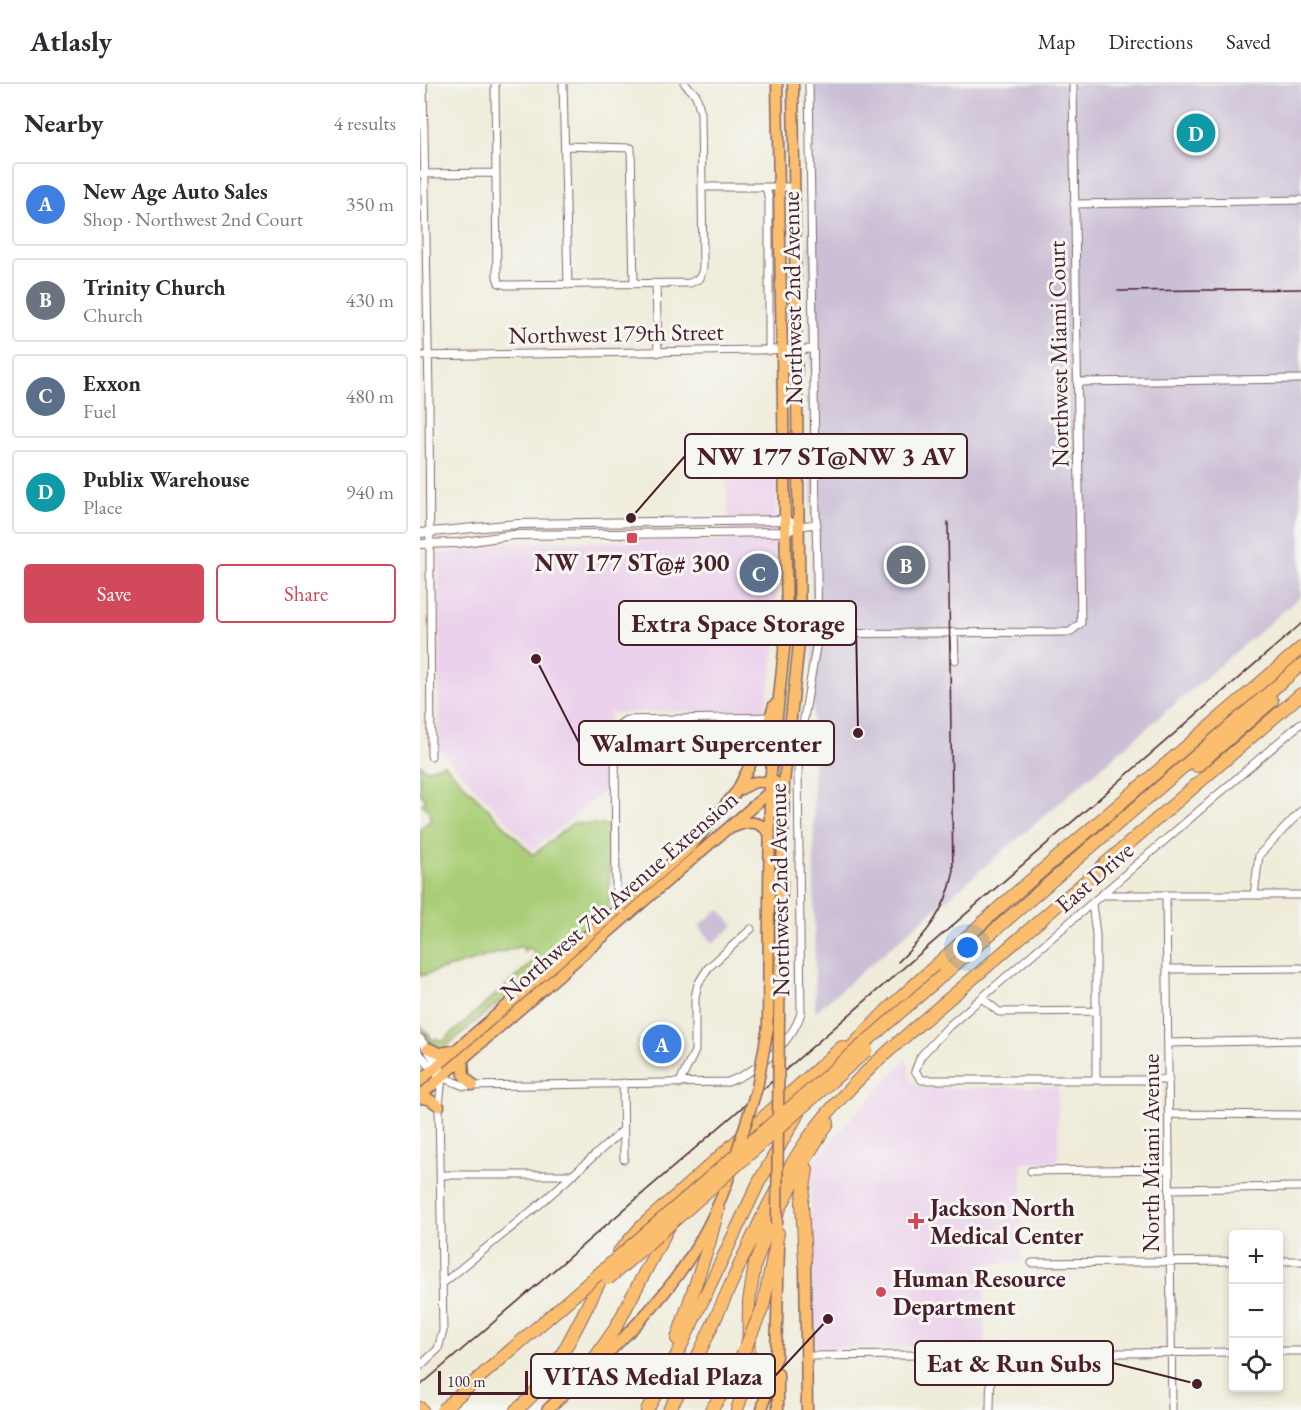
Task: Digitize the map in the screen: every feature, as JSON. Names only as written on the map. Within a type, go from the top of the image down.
[{"type":"highway","points":[[647,1410],[672,1365],[771,1159],[815,1089],[856,1041],[1002,905],[1301,648]]},
{"type":"highway","points":[[454,1410],[741,1164],[946,977],[1301,665]]},
{"type":"highway","points":[[442,1410],[1301,675]]},
{"type":"highway","points":[[669,1410],[775,1193],[813,1132],[888,1053],[1301,694]]},
{"type":"highway","points":[[516,1410],[538,1391],[552,1371],[595,1287],[616,1255],[642,1226],[841,1047],[856,1041]]},
{"type":"highway","points":[[737,1410],[748,1377],[749,1302],[756,1264],[766,1235],[835,1108]]},
{"type":"highway","points":[[805,1263],[802,1202],[813,1148]]},
{"type":"highway","points":[[583,1375],[615,1329],[672,1221],[710,1165]]},
{"type":"highway","points":[[672,1365],[674,1346],[696,1285],[718,1209]]},
{"type":"highway","points":[[711,1410],[730,1383],[763,1307],[778,1229]]},
{"type":"main road","name":"Northwest 2nd Avenue","points":[[547,1410],[592,1369],[668,1291],[693,1257],[718,1209],[737,1151],[757,1088],[768,1027],[770,787],[787,622],[777,84]]},
{"type":"main road","name":"Northwest 2nd Avenue","points":[[776,1356],[784,783],[800,634],[792,84]]},
{"type":"main road","points":[[737,790],[759,747],[781,682]]},
{"type":"main road","name":"Northwest 7th Avenue Extension","points":[[623,912],[690,847],[737,790],[755,782],[770,787]]},
{"type":"main road","name":"Northwest 7th Avenue Extension","points":[[420,1081],[459,1055],[623,912],[728,829],[770,787],[784,783]]},
{"type":"main road","points":[[728,829],[753,822],[762,826],[770,834]]},
{"type":"main road","points":[[424,1052],[459,1055],[464,1076],[473,1085]]},
{"type":"main road","name":"Northwest 7th Avenue Extension","points":[[420,1097],[438,1071]]},
{"type":"main road","points":[[420,1097],[429,1099],[439,1106]]},
{"type":"main road","points":[[805,1263],[807,1410]]},
{"type":"main road","points":[[762,1410],[776,1356]]},
{"type":"main road","points":[[776,1356],[778,1410]]},
{"type":"street","points":[[423,84],[424,356],[429,393],[431,756]]},
{"type":"street","points":[[495,84],[499,283],[506,285],[690,283],[700,278],[703,268],[703,187],[699,102],[686,84]]},
{"type":"street","points":[[564,84],[568,285]]},
{"type":"street","name":"Northwest 2nd Avenue","points":[[679,1084],[728,1082],[745,1074],[790,1036],[801,1013],[799,748],[818,635],[809,84]]},
{"type":"street","name":"Northwest Miami Court","points":[[954,632],[1070,632],[1081,623],[1073,84]]},
{"type":"street","points":[[778,108],[793,108]]},
{"type":"street","points":[[565,146],[631,148],[634,284]]},
{"type":"street","points":[[422,174],[496,173]]},
{"type":"street","points":[[703,187],[793,187]]},
{"type":"street","points":[[766,187],[770,200],[770,351]]},
{"type":"street","points":[[1074,204],[1301,200]]},
{"type":"street","points":[[656,284],[658,353]]},
{"type":"street","name":"Northwest 179th Street","points":[[424,356],[813,349]]},
{"type":"street","points":[[1077,382],[1301,379]]},
{"type":"street","points":[[420,393],[429,393]]},
{"type":"street","points":[[420,533],[518,524],[785,526]]},
{"type":"street","points":[[420,544],[458,543],[513,535],[817,524]]},
{"type":"street","points":[[800,634],[954,632],[955,660]]},
{"type":"street","points":[[623,912],[616,895],[615,738],[619,725],[627,720],[770,717]]},
{"type":"street","name":"East Drive","points":[[1096,1080],[922,1080],[915,1071],[916,1063],[949,1026],[1301,723]]},
{"type":"street","points":[[1254,895],[1259,855],[1301,811]]},
{"type":"street","points":[[1102,895],[1301,895]]},
{"type":"street","name":"North Miami Avenue","points":[[1166,896],[1172,1410]]},
{"type":"street","points":[[1092,904],[1096,926],[1096,1080],[1169,1080]]},
{"type":"street","points":[[420,1039],[424,1052],[438,1071],[464,1086],[679,1084],[694,1051],[695,997],[698,984],[708,968],[751,929]]},
{"type":"street","points":[[1168,969],[1301,968]]},
{"type":"street","points":[[983,999],[999,1012],[1096,1011]]},
{"type":"street","points":[[1169,1043],[1301,1040]]},
{"type":"street","points":[[420,1366],[441,1343],[438,1071]]},
{"type":"street","points":[[622,1083],[624,1159]]},
{"type":"street","points":[[1169,1114],[1301,1115]]},
{"type":"street","points":[[442,1284],[622,1131]]},
{"type":"street","points":[[1031,1171],[1169,1169]]},
{"type":"street","points":[[440,1175],[573,1175]]},
{"type":"street","points":[[1170,1189],[1301,1187]]},
{"type":"street","points":[[1283,1261],[1301,1260]]},
{"type":"street","points":[[1032,1263],[1229,1261]]},
{"type":"street","points":[[1283,1351],[1301,1351]]},
{"type":"street","points":[[805,1356],[1229,1352]]},
{"type":"street","points":[[990,1410],[991,1355]]},
{"type":"shaded area","points":[[808,84],[1301,84],[1301,596],[815,1012]]},
{"type":"shaded area","points":[[776,457],[777,638],[765,710],[610,713],[607,790],[533,849],[439,749],[439,554],[504,542],[730,541],[725,464]]},
{"type":"shaded area","points":[[719,909],[734,926],[713,943],[699,926]]},
{"type":"shaded area","name":"Jackson North Medical Center","points":[[907,1058],[911,1081],[924,1089],[1058,1086],[1058,1162],[1022,1163],[1022,1263],[984,1264],[985,1348],[811,1348],[811,1178],[816,1157]]},
{"type":"green space","points":[[420,764],[426,770],[444,764],[533,855],[573,823],[609,825],[609,909],[443,1049],[432,1045],[420,1025],[434,1041],[438,1038],[442,1042],[535,960],[532,957],[536,953],[529,947],[524,951],[522,946],[420,976],[420,829],[432,819],[429,816],[431,813],[422,804],[426,800],[420,793]]},
{"type":"railway","points":[[1118,291],[1301,289]]},
{"type":"railway","points":[[898,962],[933,923],[945,901],[953,875],[948,522]]},
{"type":"railway","points":[[420,1386],[1301,624]]},
{"type":"place","name":"Publix Warehouse","points":[[1196,133]]},
{"type":"place","name":"NW 177 ST@NW 3 AV","points":[[631,518]]},
{"type":"place","name":"NW 177 ST@# 300","points":[[632,538]]},
{"type":"place","name":"Trinity Church","points":[[906,565]]},
{"type":"place","name":"Exxon","points":[[759,573]]},
{"type":"place","name":"Walmart Supercenter","points":[[536,659]]},
{"type":"place","name":"Extra Space Storage","points":[[858,733]]},
{"type":"place","name":"New Age Auto Sales","points":[[662,1044]]},
{"type":"place","name":"Jackson North Medical Center","points":[[916,1221]]},
{"type":"place","name":"Human Resource Department","points":[[881,1292]]},
{"type":"place","name":"VITAS Medial Plaza","points":[[828,1319]]},
{"type":"place","name":"Eat & Run Subs","points":[[1197,1384]]}]
